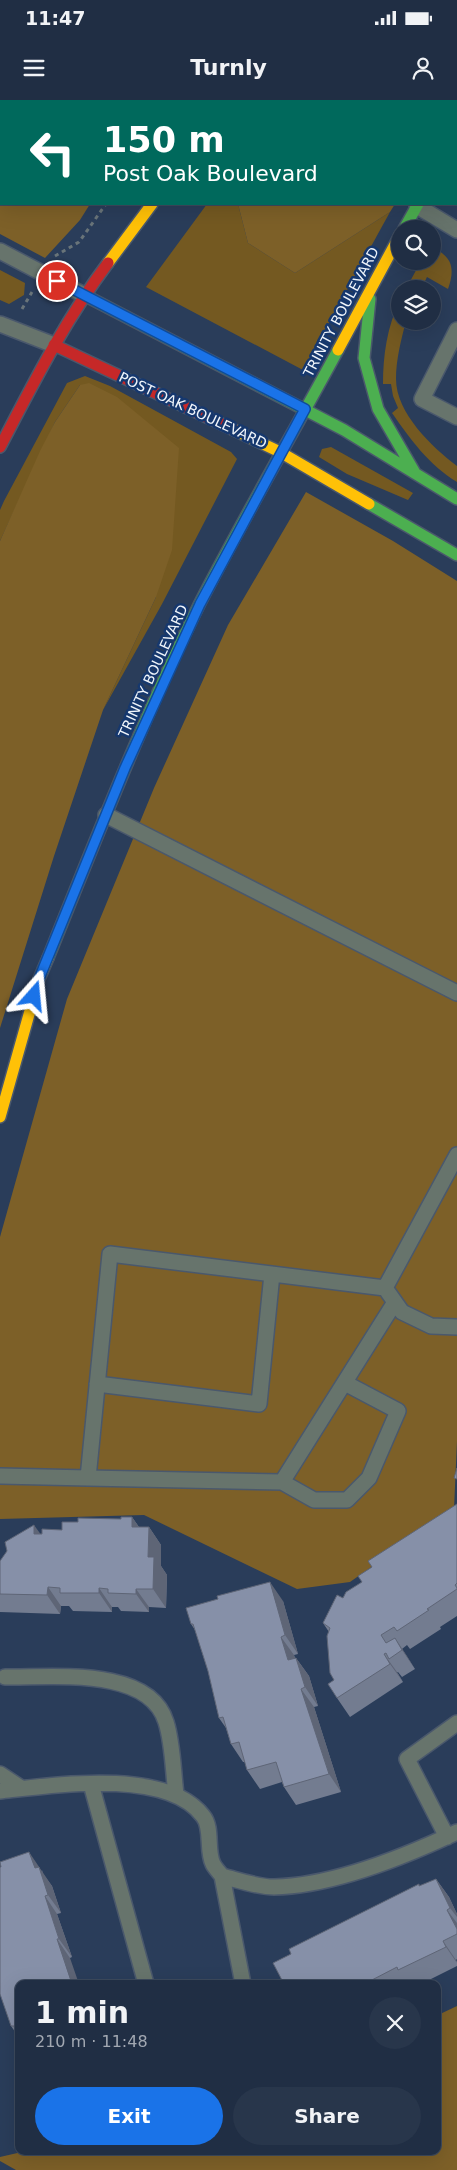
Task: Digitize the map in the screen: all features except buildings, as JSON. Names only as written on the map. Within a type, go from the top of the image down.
[{"type":"main road","points":[[0,447],[54,345],[84,295],[151,205]]},
{"type":"main road","points":[[409,220],[418,205]]},
{"type":"main road","name":"TRINITY BOULEVARD","points":[[0,1117],[39,979],[106,814],[200,604],[280,452],[391,251]]},
{"type":"main road","points":[[371,286],[364,358],[378,409],[415,473]]},
{"type":"main road","points":[[84,295],[305,409],[415,473],[457,500]]},
{"type":"main road","name":"POST OAK BOULEVARD","points":[[54,345],[280,452],[457,555]]},
{"type":"lane","points":[[418,205],[457,230]]},
{"type":"lane","points":[[0,251],[84,295]]},
{"type":"lane","name":"POST OAK BOULEVARD","points":[[0,324],[54,345]]},
{"type":"lane","points":[[457,330],[422,398],[457,417]]},
{"type":"lane","points":[[106,814],[457,992]]},
{"type":"lane","points":[[385,1288],[457,1155]]},
{"type":"lane","points":[[88,1478],[110,1254],[385,1288],[402,1312],[431,1326],[457,1327]]},
{"type":"lane","points":[[97,1384],[259,1404],[272,1274]]},
{"type":"lane","points":[[282,1482],[396,1302]]},
{"type":"lane","points":[[0,1476],[282,1482],[314,1500],[347,1500],[369,1478],[398,1411],[345,1383]]},
{"type":"lane","points":[[5,1677],[108,1680],[130,1686],[156,1703],[166,1722],[176,1794]]},
{"type":"lane","points":[[222,1876],[273,1887],[316,1881],[395,1860],[452,1835],[407,1760],[457,1723]]},
{"type":"lane","points":[[0,1774],[21,1788]]},
{"type":"lane","points":[[0,1791],[67,1784],[146,1786],[176,1794],[192,1802],[206,1818],[212,1863],[222,1876],[242,1980]]},
{"type":"lane","points":[[91,1784],[145,1980]]},
{"type":"shaded area","points":[[0,205],[89,205],[80,220],[45,258],[0,234]]},
{"type":"shaded area","points":[[206,205],[238,205],[248,243],[295,273],[390,212],[303,370],[146,287]]},
{"type":"shaded area","points":[[238,205],[394,205],[390,212],[295,273],[248,243]]},
{"type":"shaded area","points":[[441,253],[450,262],[452,272],[448,289],[441,285],[441,280],[432,280],[427,277],[426,280],[411,280],[416,270],[441,270]]},
{"type":"shaded area","points":[[0,270],[25,283],[24,295],[9,304],[0,300]]},
{"type":"shaded area","points":[[391,324],[391,330],[404,330],[396,379],[402,404],[417,428],[457,466],[457,482],[429,460],[392,413],[398,408],[391,384],[383,384]]},
{"type":"shaded area","points":[[85,376],[110,386],[231,452],[237,459],[162,604],[103,710],[156,597],[80,385],[55,422],[0,541],[0,510],[4,501],[67,383]]},
{"type":"shaded area","points":[[89,383],[117,397],[179,448],[172,550],[156,597],[103,710],[54,856],[0,1028],[0,541],[55,422],[80,385]]},
{"type":"shaded area","points":[[331,447],[413,493],[408,500],[347,474],[319,457],[322,449]]},
{"type":"shaded area","points":[[306,492],[393,541],[457,581],[457,1441],[454,1509],[350,1582],[297,1589],[144,1515],[0,1519],[0,1237],[67,999],[154,788],[228,625]]},
{"type":"shaded area","points":[[457,2006],[457,2170],[16,2170],[0,2161],[0,2157],[15,2154],[441,2155],[441,2014]]},
{"type":"traffic: fast","points":[[409,220],[417,205]]},
{"type":"traffic: fast","points":[[84,295],[344,430],[457,499]]},
{"type":"traffic: fast","points":[[370,299],[364,358],[378,409],[414,471]]},
{"type":"traffic: fast","points":[[48,958],[121,779],[179,646],[234,539],[338,350]]},
{"type":"traffic: fast","points":[[369,504],[457,555]]},
{"type":"traffic: slow","points":[[108,263],[151,205]]},
{"type":"traffic: slow","points":[[338,350],[391,252]]},
{"type":"traffic: slow","points":[[234,430],[280,452],[369,504]]},
{"type":"traffic: slow","points":[[0,1117],[39,979],[48,958]]},
{"type":"traffic: jam","points":[[0,447],[37,376],[78,307],[108,263]]},
{"type":"traffic: jam","points":[[54,345],[234,430]]},
{"type":"route","points":[[34,996],[39,979],[125,768],[200,604],[280,452],[305,409],[57,281]]}]
